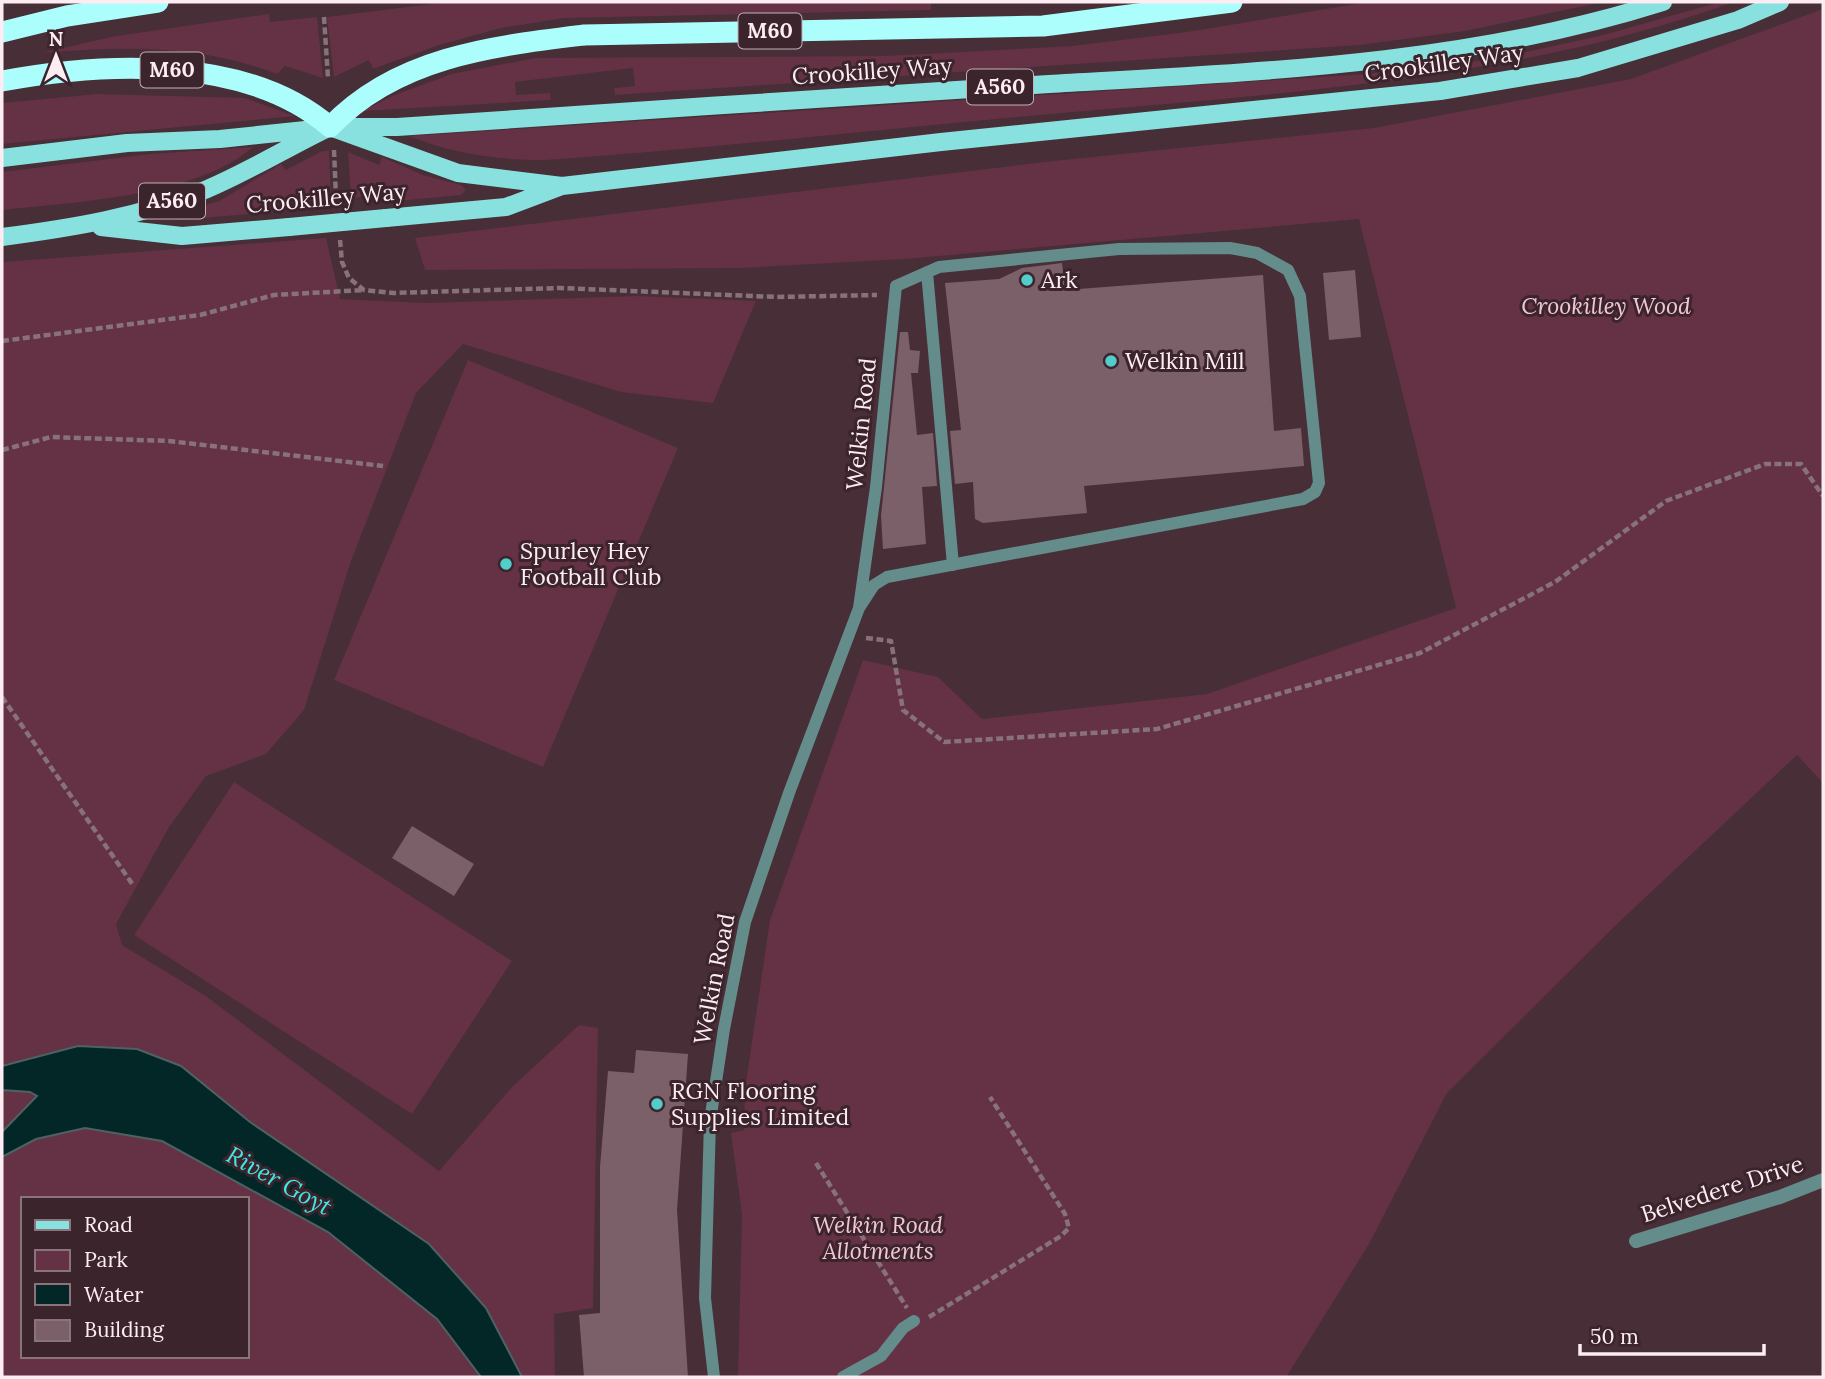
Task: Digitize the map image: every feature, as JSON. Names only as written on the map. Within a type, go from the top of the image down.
[{"type":"highway","points":[[2,32],[67,16],[158,2]]},
{"type":"highway","name":"M60","points":[[2,81],[74,71],[163,69],[214,76],[287,98],[311,111],[330,127],[354,102],[396,79],[467,52],[520,43],[584,35],[1044,26],[1232,2]]},
{"type":"main road","name":"Crookilley Way","points":[[2,158],[127,143],[220,139],[330,127],[397,127],[1296,69],[1491,43],[1609,19],[1663,2]]},
{"type":"main road","name":"Crookilley Way","points":[[2,237],[91,225],[206,190],[330,127],[458,173],[562,186],[942,142],[1440,91],[1578,68],[1738,20],[1780,2]]},
{"type":"main road","name":"Crookilley Way","points":[[91,225],[182,236],[506,208],[562,186]]},
{"type":"street","name":"Belvedere Drive","points":[[1636,1241],[1780,1197],[1823,1180]]},
{"type":"lane","points":[[896,286],[927,272],[939,267],[1119,249],[1230,248],[1257,253],[1273,260],[1288,270],[1300,296],[1319,483],[1315,492],[1303,499],[953,565],[927,272]]},
{"type":"lane","name":"Welkin Road","points":[[714,1377],[705,1298],[710,1121],[724,1029],[745,922],[789,793],[859,608],[876,487],[896,286]]},
{"type":"lane","name":"Welkin Road","points":[[859,608],[874,585],[887,577],[953,565]]},
{"type":"lane","points":[[843,1377],[880,1356],[903,1328],[914,1321]]},
{"type":"path","points":[[324,17],[328,78]]},
{"type":"path","points":[[334,150],[336,198]]},
{"type":"path","points":[[340,239],[342,262],[349,278],[363,290]]},
{"type":"path","points":[[2,341],[200,315],[274,295],[363,290],[393,293],[560,288],[777,297],[879,295],[896,286]]},
{"type":"path","points":[[2,450],[51,437],[169,441],[383,466]]},
{"type":"path","points":[[851,635],[891,641],[903,710],[944,743],[1157,729],[1420,653],[1555,582],[1666,501],[1765,464],[1801,464],[1823,496]]},
{"type":"path","points":[[2,697],[132,885]]},
{"type":"path","points":[[816,1163],[898,1289],[914,1321],[942,1311],[1061,1236],[1069,1228],[1065,1214],[990,1097]]},
{"type":"green space","points":[[448,2],[931,3],[931,10],[564,18],[501,28],[439,45],[373,69],[369,60],[334,77],[327,17]]},
{"type":"green space","points":[[1368,2],[1603,2],[1465,31],[1360,45],[615,95],[614,88],[635,86],[633,68],[515,82],[516,95],[550,93],[551,100],[363,111],[392,96],[451,74],[535,58],[886,56],[1072,46],[1187,32]]},
{"type":"green space","points":[[1720,2],[1734,2],[1653,28],[1487,66],[1402,79],[1232,98],[545,160],[476,155],[409,136],[1367,74],[1494,59],[1603,35]]},
{"type":"green space","points":[[1823,9],[1823,783],[1797,755],[1615,926],[1447,1093],[1369,1244],[1287,1376],[738,1377],[742,1215],[731,1133],[744,1130],[745,1089],[770,920],[863,660],[938,677],[982,719],[1207,694],[1456,608],[1359,219],[905,259],[741,268],[425,270],[415,238],[1044,162],[1374,128],[1631,79]]},
{"type":"green space","points":[[269,14],[270,22],[317,17],[323,78],[285,66],[277,74],[248,64],[190,52],[102,49],[41,53],[116,36]]},
{"type":"green space","points":[[98,94],[245,98],[295,116],[2,144],[2,103]]},
{"type":"green space","points":[[253,147],[229,164],[168,187],[98,200],[2,210],[2,172],[150,154]]},
{"type":"green space","points":[[322,151],[329,151],[331,200],[288,203],[288,211],[177,220],[176,214],[219,201],[281,164],[286,170]]},
{"type":"green space","points":[[348,152],[379,165],[382,157],[423,175],[461,185],[466,190],[461,195],[386,202],[386,194],[351,198]]},
{"type":"green space","points":[[326,238],[340,299],[427,303],[637,296],[756,301],[713,403],[621,392],[463,344],[416,393],[350,564],[304,710],[266,754],[206,776],[169,827],[116,924],[122,945],[206,996],[439,1171],[512,1087],[579,1025],[598,1028],[593,1308],[554,1314],[555,1377],[522,1377],[486,1308],[429,1244],[250,1122],[181,1066],[8,1063],[2,1066],[2,262]]},
{"type":"green space","name":"Spurley Hey Football Club","points":[[468,360],[678,448],[543,767],[334,680]]},
{"type":"green space","points":[[234,782],[512,961],[412,1114],[134,935]]},
{"type":"green space","points":[[2,1090],[31,1092],[38,1096],[2,1132]]},
{"type":"green space","points":[[85,1128],[162,1141],[328,1232],[437,1319],[481,1377],[2,1377],[2,1157],[36,1139]]},
{"type":"water","name":"River Goyt","points":[[78,1046],[137,1049],[181,1066],[250,1122],[429,1244],[486,1308],[522,1377],[481,1377],[437,1319],[328,1232],[162,1141],[85,1128],[36,1139],[2,1157],[2,1132],[37,1096],[30,1092],[2,1090],[2,1066]]},
{"type":"building","name":"Welkin Mill","points":[[1062,263],[1065,290],[1263,275],[1274,431],[1301,428],[1304,466],[1084,486],[1087,513],[983,523],[975,519],[973,482],[955,484],[950,431],[961,430],[945,283],[999,279],[1022,268]]},
{"type":"building","points":[[1355,270],[1361,337],[1329,340],[1323,273]]},
{"type":"building","points":[[900,332],[908,332],[910,350],[920,351],[918,373],[911,373],[917,435],[933,433],[937,486],[922,487],[926,544],[883,549],[881,516]]},
{"type":"building","points":[[412,826],[474,864],[454,896],[392,858]]},
{"type":"building","points":[[636,1050],[688,1054],[677,1210],[688,1377],[584,1377],[579,1315],[600,1313],[600,1167],[608,1071],[634,1073]]},
{"type":"place","name":"Ark","points":[[1027,280]]},
{"type":"place","name":"Welkin Mill","points":[[1111,361]]},
{"type":"place","name":"Spurley Hey Football Club","points":[[506,564]]},
{"type":"place","name":"RGN Flooring Supplies Limited","points":[[657,1104]]},
{"type":"park label","name":"Crookilley Wood","points":[[1606,306]]},
{"type":"park label","name":"Welkin Road Allotments","points":[[878,1238]]}]
